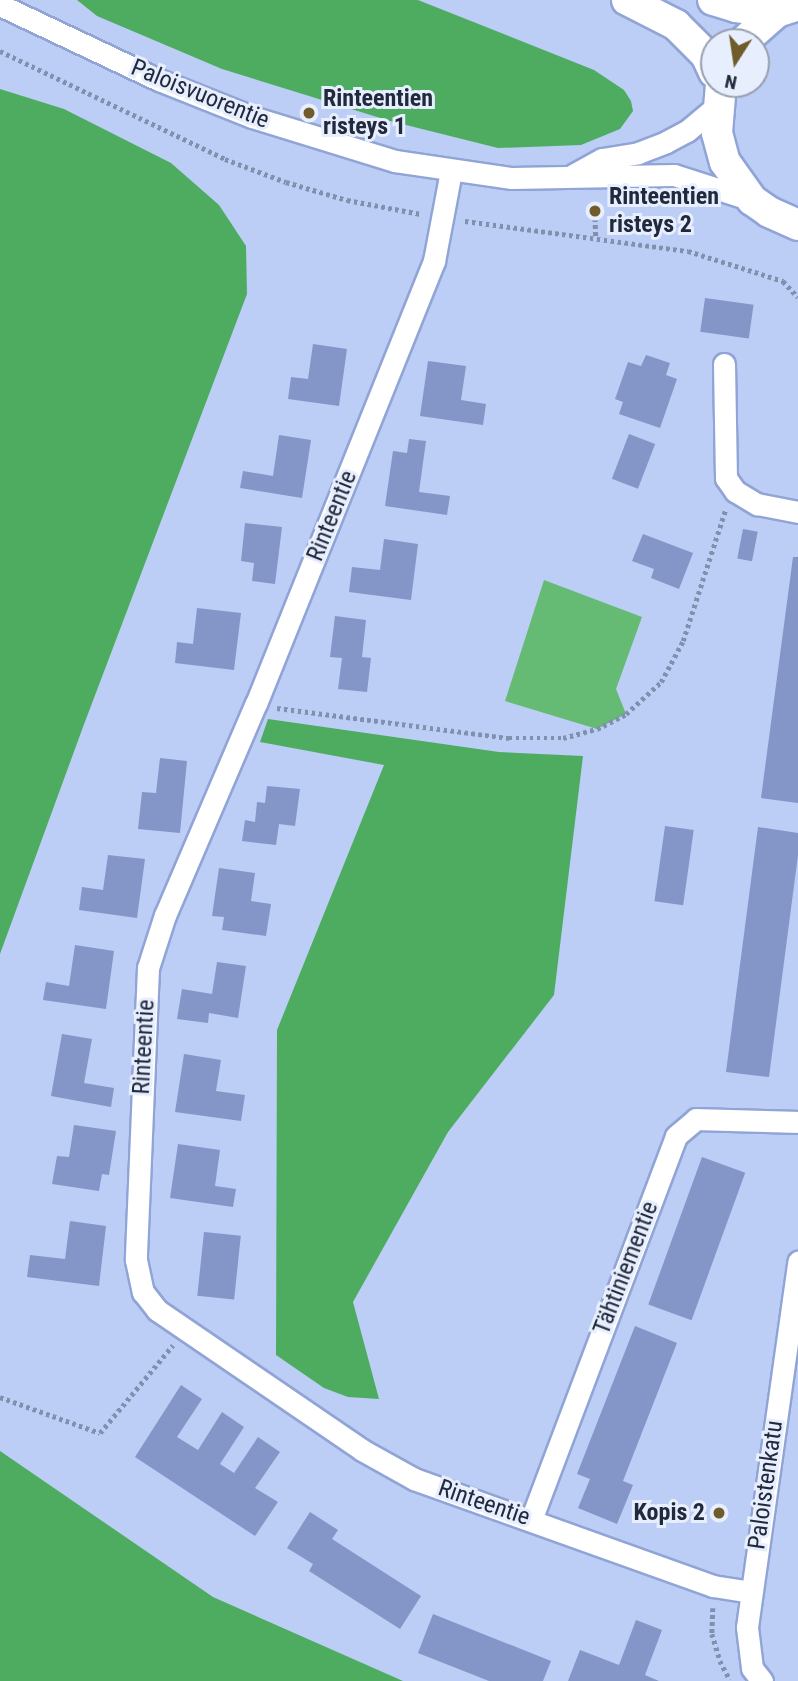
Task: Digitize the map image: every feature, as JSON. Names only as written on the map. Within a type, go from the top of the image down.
[{"type":"main road","points":[[627,0],[676,25],[700,49]]},
{"type":"main road","points":[[713,0],[736,7],[788,8]]},
{"type":"main road","points":[[762,28],[788,8]]},
{"type":"main road","points":[[720,98],[718,133],[725,162],[752,200],[769,212],[798,225]]},
{"type":"street","name":"Paloisvuorentie","points":[[0,5],[159,80],[252,117],[347,148],[450,171],[512,178],[674,175],[752,200]]},
{"type":"street","name":"Paloisvuorentie","points":[[573,175],[602,159],[638,153],[687,131],[714,98]]},
{"type":"street","name":"Rinteentie","points":[[450,171],[444,218],[434,261],[257,703],[165,915],[149,968],[136,1260],[143,1292],[157,1310],[184,1331],[362,1450],[404,1473],[713,1586],[751,1592]]},
{"type":"street","points":[[724,364],[726,478],[735,491],[757,504],[798,512]]},
{"type":"street","name":"Tähtiniementie","points":[[531,1520],[676,1136],[696,1119],[798,1122]]},
{"type":"street","name":"Paloistenkatu","points":[[757,1674],[747,1627],[798,1262]]},
{"type":"path","points":[[0,51],[225,159],[286,182],[347,200],[444,218],[688,251],[783,281],[798,297]]},
{"type":"path","points":[[595,211],[596,238]]},
{"type":"path","points":[[257,703],[284,710],[509,738],[563,738],[597,729],[626,713],[661,682],[683,641],[725,511],[735,491]]},
{"type":"path","points":[[0,1397],[100,1433],[184,1331]]},
{"type":"path","points":[[713,1586],[712,1634],[720,1661],[731,1681]]},
{"type":"green space","points":[[77,0],[418,0],[594,70],[624,90],[631,101],[633,111],[620,129],[581,145],[498,148],[390,121],[222,69],[97,16]]},
{"type":"green space","points":[[0,89],[64,109],[171,163],[219,205],[246,246],[247,294],[0,954]]},
{"type":"green space","points":[[544,580],[642,617],[616,689],[626,714],[597,729],[505,701]]},
{"type":"green space","points":[[268,719],[499,752],[583,756],[554,995],[448,1132],[353,1302],[379,1399],[348,1397],[324,1388],[276,1355],[277,1030],[384,765],[260,742]]},
{"type":"green space","points":[[0,1451],[213,1597],[403,1681],[0,1681]]},
{"type":"building","points":[[705,298],[754,305],[749,338],[700,332]]},
{"type":"building","points":[[313,344],[347,349],[339,406],[288,399],[291,377],[308,379]]},
{"type":"building","points":[[646,355],[670,363],[666,375],[677,379],[660,428],[619,414],[623,402],[615,399],[628,362],[641,366]]},
{"type":"building","points":[[428,361],[466,366],[461,400],[486,404],[483,425],[420,416]]},
{"type":"building","points":[[629,434],[655,444],[638,489],[612,479]]},
{"type":"building","points":[[279,435],[311,440],[302,498],[240,488],[243,471],[273,476]]},
{"type":"building","points":[[409,439],[426,441],[419,492],[450,496],[447,515],[385,506],[393,451],[407,453]]},
{"type":"building","points":[[245,523],[282,527],[275,584],[252,581],[254,563],[241,561]]},
{"type":"building","points":[[743,529],[758,532],[752,561],[737,558]]},
{"type":"building","points":[[643,534],[693,553],[679,589],[651,578],[654,569],[632,561]]},
{"type":"building","points":[[384,539],[418,544],[411,600],[349,592],[352,567],[380,570]]},
{"type":"building","points":[[793,557],[798,557],[798,803],[761,798]]},
{"type":"building","points":[[197,608],[241,613],[234,670],[175,663],[177,642],[193,644]]},
{"type":"building","points":[[335,616],[366,620],[362,657],[371,658],[367,692],[338,689],[342,658],[330,657]]},
{"type":"building","points":[[160,758],[187,761],[180,833],[138,829],[142,792],[156,793]]},
{"type":"building","points":[[267,786],[300,789],[295,826],[279,824],[276,845],[242,841],[245,820],[255,822],[257,802],[265,803]]},
{"type":"building","points":[[665,826],[694,830],[683,905],[654,901]]},
{"type":"building","points":[[758,827],[798,833],[798,855],[769,1077],[726,1072]]},
{"type":"building","points":[[108,855],[145,859],[137,918],[79,910],[82,887],[103,890]]},
{"type":"building","points":[[219,868],[255,873],[251,901],[271,904],[266,936],[222,930],[224,917],[212,916]]},
{"type":"building","points":[[75,945],[114,951],[106,1009],[43,1000],[46,982],[69,986]]},
{"type":"building","points":[[217,962],[246,966],[238,1018],[209,1013],[208,1023],[177,1019],[182,989],[212,994]]},
{"type":"building","points":[[62,1034],[92,1039],[84,1083],[114,1088],[111,1107],[51,1096]]},
{"type":"building","points":[[184,1054],[221,1060],[216,1091],[245,1095],[241,1121],[175,1112]]},
{"type":"building","points":[[74,1125],[116,1131],[109,1175],[102,1174],[99,1191],[52,1184],[57,1156],[69,1157]]},
{"type":"building","points":[[178,1144],[220,1150],[215,1186],[236,1189],[233,1207],[170,1198]]},
{"type":"building","points":[[702,1157],[745,1173],[692,1320],[648,1305]]},
{"type":"building","points":[[70,1221],[106,1226],[99,1286],[27,1277],[30,1255],[65,1259]]},
{"type":"building","points":[[204,1232],[241,1236],[234,1300],[197,1296]]},
{"type":"building","points":[[635,1326],[677,1343],[623,1481],[633,1485],[617,1524],[578,1508],[590,1479],[577,1474]]},
{"type":"building","points":[[181,1385],[202,1399],[177,1437],[198,1450],[222,1412],[244,1427],[220,1464],[234,1473],[258,1437],[280,1452],[255,1488],[278,1502],[255,1536],[135,1457]]},
{"type":"building","points":[[310,1512],[338,1530],[332,1539],[421,1596],[400,1629],[309,1571],[313,1564],[287,1548]]},
{"type":"building","points":[[433,1614],[551,1661],[543,1681],[489,1681],[418,1653]]},
{"type":"building","points":[[636,1620],[662,1630],[645,1675],[659,1681],[568,1681],[580,1650],[619,1665]]},
{"type":"place","name":"Rinteentien risteys 1","points":[[309,113]]},
{"type":"place","name":"Rinteentien risteys 2","points":[[595,211]]},
{"type":"place","name":"Kopis 2","points":[[719,1513]]}]
